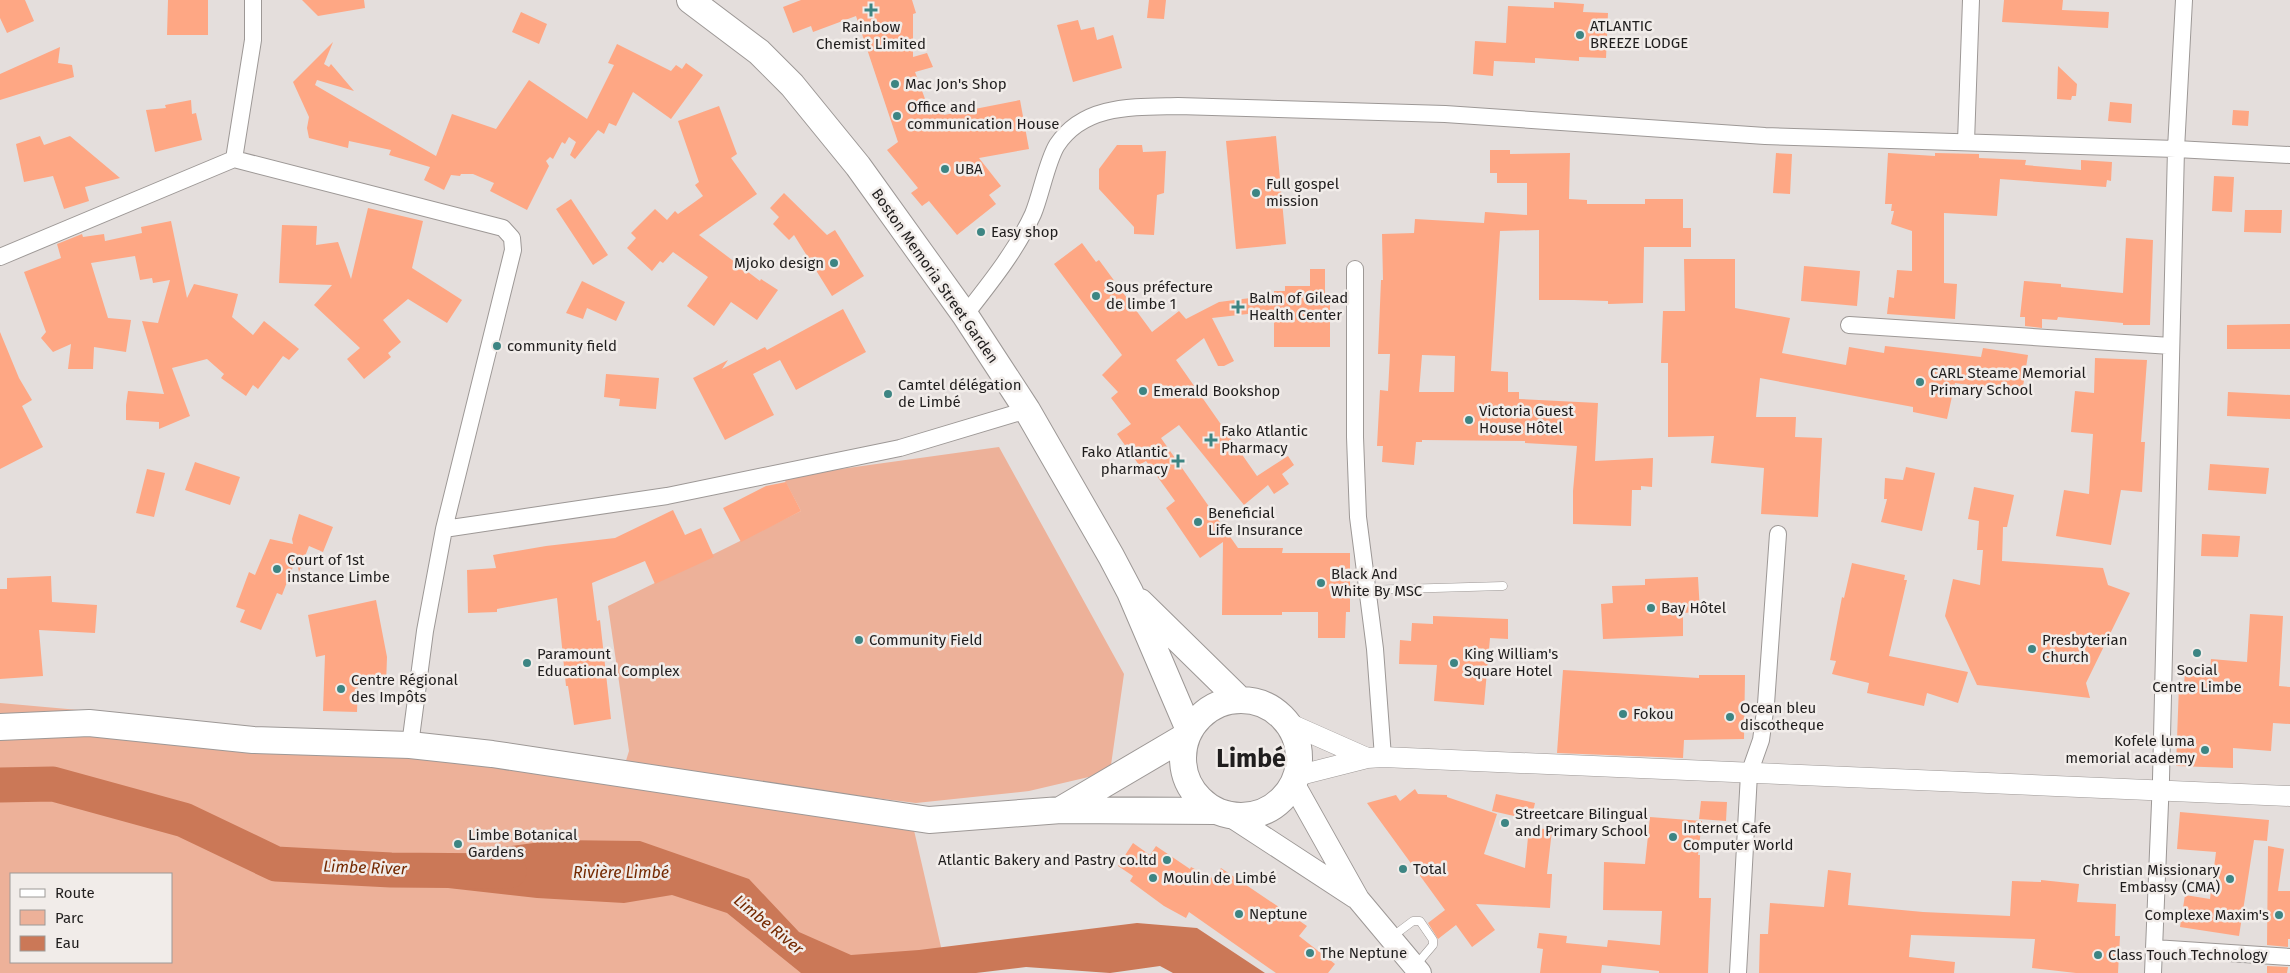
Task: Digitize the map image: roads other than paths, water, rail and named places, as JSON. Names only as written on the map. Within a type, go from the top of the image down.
[{"type":"highway","name":"Boston Memoria Street Garden","points":[[690,0],[759,52],[792,85],[858,166],[965,315],[1027,410],[1130,592],[1188,733]]},
{"type":"highway","name":"Boston Memoria Street Garden","points":[[1130,592],[1239,699]]},
{"type":"highway","points":[[0,727],[89,723],[253,740],[410,745],[492,754],[929,820],[1061,810],[1250,815],[1267,810],[1282,799],[1295,780],[1299,758],[1296,740],[1288,723],[1275,710],[1258,701],[1239,699],[1210,708],[1188,733],[1061,810]]},
{"type":"highway","points":[[1188,733],[1182,758],[1186,779],[1198,798],[1223,813]]},
{"type":"main road","points":[[1295,780],[1358,899],[1417,970]]},
{"type":"main road","points":[[1223,813],[1358,899]]},
{"type":"street","points":[[234,158],[253,40],[253,0]]},
{"type":"street","points":[[1966,142],[1971,0]]},
{"type":"street","points":[[2153,973],[2160,791],[2176,149],[2184,0]]},
{"type":"street","points":[[965,315],[1015,249],[1034,212],[1056,146],[1076,124],[1103,111],[1136,107],[1178,106],[1436,114],[1765,136],[2176,149],[2290,155]]},
{"type":"street","points":[[0,257],[234,158],[487,222],[503,228],[512,238],[513,250],[444,529],[425,632],[410,745]]},
{"type":"street","points":[[1355,268],[1358,517],[1375,649],[1375,758]]},
{"type":"street","points":[[1849,324],[2172,346]]},
{"type":"street","points":[[444,529],[696,490],[900,448],[1027,410]]},
{"type":"street","points":[[1738,973],[1749,774],[1761,740],[1766,704],[1778,534]]},
{"type":"street","points":[[1288,723],[1375,758]]},
{"type":"street","points":[[1295,780],[1375,758],[2290,796]]},
{"type":"street","points":[[2154,948],[2290,957]]},
{"type":"lane","points":[[1366,590],[1503,586]]},
{"type":"lane","points":[[1391,938],[1413,921],[1420,921],[1433,940],[1433,945],[1417,970]]},
{"type":"water","name":"Rivière Limbé","points":[[555,840],[640,841],[749,879],[799,932],[851,955],[919,950],[1137,923],[1197,928],[1265,973],[1173,973],[1160,966],[1110,973],[1026,967],[976,973],[801,973],[727,913],[672,895],[624,903],[537,898],[448,888],[476,851]]},
{"type":"waterway","name":"Limbe River","points":[[0,785],[53,784],[184,820],[276,864],[391,870],[509,871]]},
{"type":"place","name":"Rainbow Chemist Limited","points":[[871,10]]},
{"type":"place","name":"ATLANTIC BREEZE LODGE","points":[[1580,35]]},
{"type":"place","name":"Mac Jon's Shop","points":[[895,84]]},
{"type":"place","name":"Office and communication House","points":[[897,116]]},
{"type":"place","name":"UBA","points":[[945,169]]},
{"type":"place","name":"Full gospel mission","points":[[1256,193]]},
{"type":"place","name":"Easy shop","points":[[981,232]]},
{"type":"place","name":"Mjoko design","points":[[834,263]]},
{"type":"place","name":"Sous préfecture de limbe 1","points":[[1096,296]]},
{"type":"place","name":"Balm of Gilead Health Center","points":[[1238,307]]},
{"type":"place","name":"community field","points":[[497,346]]},
{"type":"place","name":"CARL Steame Memorial Primary School","points":[[1920,382]]},
{"type":"place","name":"Emerald Bookshop","points":[[1143,391]]},
{"type":"place","name":"Camtel délégation de Limbé","points":[[888,394]]},
{"type":"place","name":"Victoria Guest House Hôtel","points":[[1469,420]]},
{"type":"place","name":"Fako Atlantic Pharmacy","points":[[1211,440]]},
{"type":"place","name":"Fako Atlantic pharmacy","points":[[1178,461]]},
{"type":"place","name":"Beneficial Life Insurance","points":[[1198,522]]},
{"type":"place","name":"Court of 1st instance Limbe","points":[[277,569]]},
{"type":"place","name":"Black And White By MSC","points":[[1321,583]]},
{"type":"place","name":"Bay Hôtel","points":[[1651,608]]},
{"type":"place","name":"Community Field","points":[[859,640]]},
{"type":"place","name":"Presbyterian Church","points":[[2032,649]]},
{"type":"place","name":"Social Centre Limbe","points":[[2197,653]]},
{"type":"place","name":"Paramount Educational Complex","points":[[527,663]]},
{"type":"place","name":"King William's Square Hotel","points":[[1454,663]]},
{"type":"place","name":"Centre Régional des Impôts","points":[[341,689]]},
{"type":"place","name":"Fokou","points":[[1623,714]]},
{"type":"place","name":"Ocean bleu discotheque","points":[[1730,717]]},
{"type":"place","name":"Kofele luma memorial academy","points":[[2205,750]]},
{"type":"place","name":"Streetcare Bilingual and Primary School","points":[[1505,823]]},
{"type":"place","name":"Internet Cafe Computer World","points":[[1673,837]]},
{"type":"place","name":"Limbe Botanical Gardens","points":[[458,844]]},
{"type":"place","name":"Atlantic Bakery and Pastry co.ltd","points":[[1167,860]]},
{"type":"place","name":"Total","points":[[1403,869]]},
{"type":"place","name":"Moulin de Limbé","points":[[1153,878]]},
{"type":"place","name":"Christian Missionary Embassy (CMA)","points":[[2230,879]]},
{"type":"place","name":"Neptune","points":[[1239,914]]},
{"type":"place","name":"Complexe Maxim's","points":[[2279,915]]},
{"type":"place","name":"The Neptune","points":[[1310,953]]},
{"type":"place","name":"Class Touch Technology","points":[[2098,955]]},
{"type":"district","name":"Limbé","points":[[1251,758]]}]
